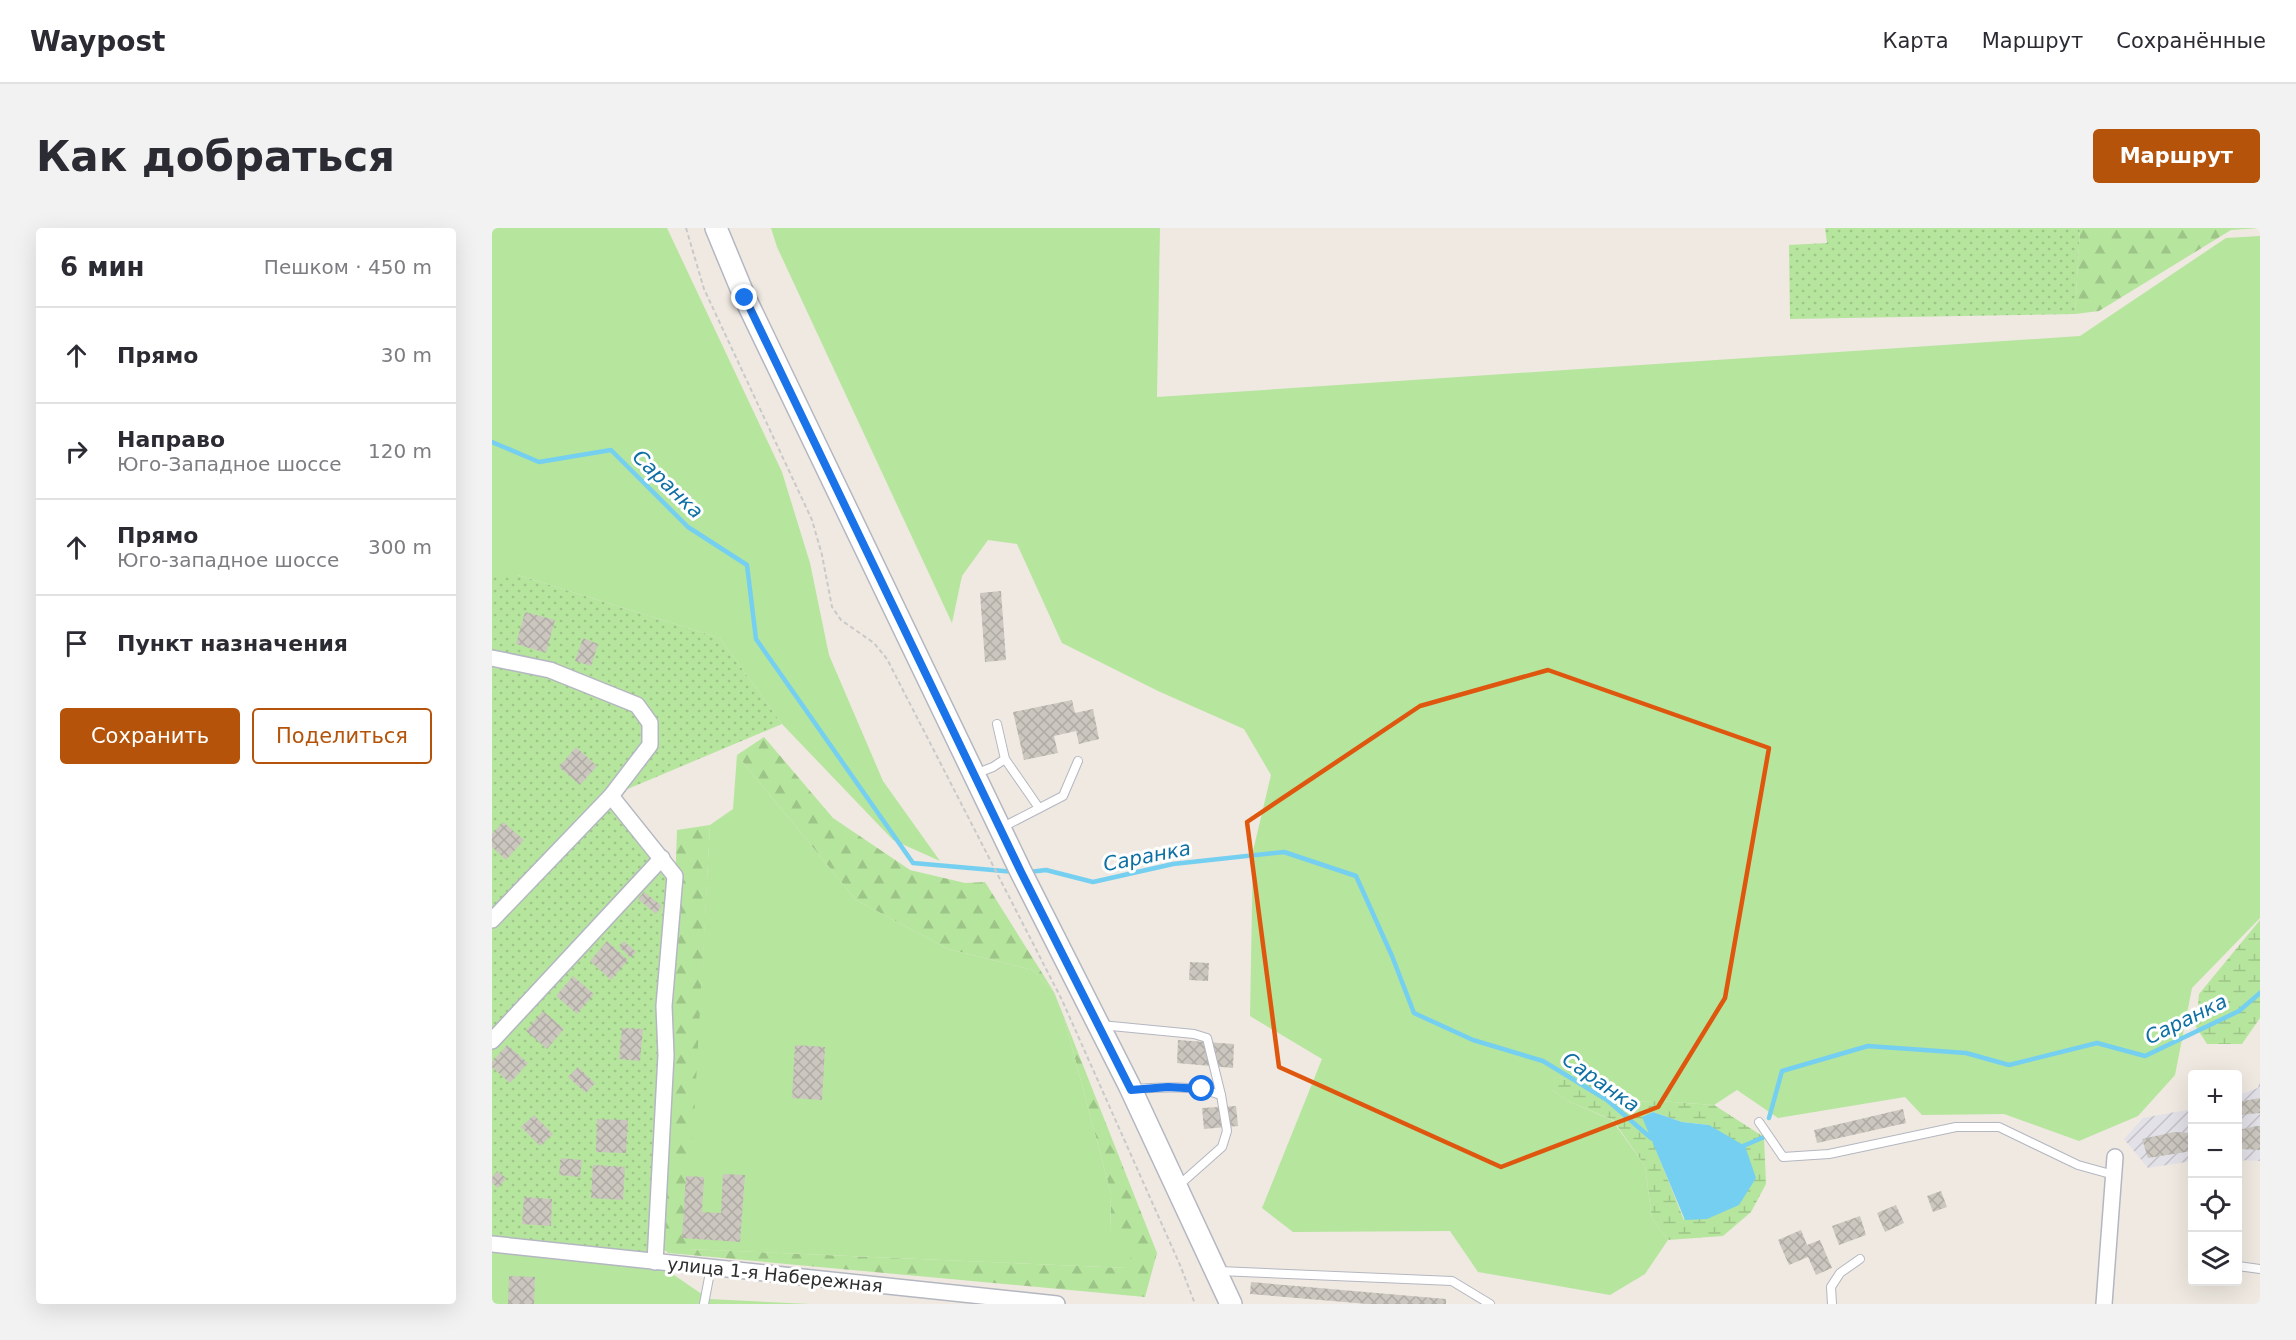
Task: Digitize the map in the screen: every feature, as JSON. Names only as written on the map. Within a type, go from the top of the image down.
[{"type":"main road","points":[[716,228],[745,298],[999,828],[1131,1090],[1231,1304]]},
{"type":"street","points":[[492,658],[550,670],[637,705],[650,723],[650,745],[611,795],[492,920]]},
{"type":"street","points":[[611,795],[675,876],[664,1006],[666,1055],[655,1262]]},
{"type":"street","points":[[492,1041],[662,858]]},
{"type":"street","points":[[2104,1304],[2115,1157]]},
{"type":"street","name":"улица 1-я Набережная","points":[[492,1245],[1057,1304]]},
{"type":"lane","points":[[997,724],[1005,759],[1039,808]]},
{"type":"lane","points":[[974,775],[1005,759]]},
{"type":"lane","points":[[999,828],[1063,796],[1078,761]]},
{"type":"lane","points":[[1098,1024],[1194,1034],[1207,1038],[1227,1131],[1221,1147],[1176,1187]]},
{"type":"lane","points":[[1131,1090],[1168,1087],[1202,1089],[1221,1095]]},
{"type":"lane","points":[[1759,1122],[1783,1157],[1829,1154],[1956,1127],[2000,1127],[2078,1165],[2114,1175]]},
{"type":"lane","points":[[1832,1304],[1831,1287],[1840,1273],[1860,1259]]},
{"type":"lane","points":[[704,1304],[711,1267]]},
{"type":"lane","points":[[2242,1267],[2260,1269]]},
{"type":"lane","points":[[1217,1271],[1452,1281],[1490,1304]]},
{"type":"path","points":[[686,228],[704,289],[812,520],[822,555],[832,608],[842,620],[874,643],[887,659],[909,700],[1062,1000],[1180,1265],[1195,1304]]},
{"type":"highlighted area","points":[[1548,670],[1769,748],[1725,998],[1658,1107],[1501,1167],[1279,1067],[1247,822],[1420,706]]},
{"type":"shaded area","points":[[2260,1081],[2260,1161],[2242,1160],[2242,1094],[2258,1088]]},
{"type":"shaded area","points":[[2188,1110],[2188,1162],[2148,1168],[2124,1139],[2143,1118]]},
{"type":"green space","points":[[492,228],[667,228],[782,472],[810,563],[829,655],[883,781],[940,861],[893,840],[782,724],[720,638],[518,575],[492,575]]},
{"type":"green space","points":[[771,228],[1160,228],[1157,397],[2080,336],[2226,238],[2260,236],[2260,918],[2192,988],[2175,1075],[2138,1116],[2079,1141],[2004,1114],[1922,1115],[1905,1097],[1778,1118],[1737,1090],[1714,1105],[1658,1101],[1621,1102],[1574,1075],[1553,1079],[1552,1090],[1570,1102],[1612,1120],[1645,1166],[1652,1219],[1668,1240],[1645,1274],[1610,1295],[1478,1272],[1450,1231],[1293,1232],[1262,1208],[1322,1059],[1250,1016],[1253,851],[1271,775],[1244,729],[1158,691],[1062,643],[1017,544],[988,540],[962,576],[952,623],[777,247]]},
{"type":"green space","points":[[1825,228],[2080,228],[2075,314],[1790,319],[1789,245],[1827,243]]},
{"type":"green space","points":[[2080,228],[2260,228],[2231,230],[2099,311],[2075,314]]},
{"type":"green space","points":[[492,575],[518,575],[720,638],[782,724],[611,796],[675,876],[655,1262],[492,1244]]},
{"type":"green space","points":[[764,737],[833,818],[910,870],[965,883],[985,882],[1054,992],[1033,970],[948,949],[856,900],[737,755]]},
{"type":"green space","points":[[737,755],[856,900],[948,949],[1033,970],[1054,992],[1064,1017],[1111,1194],[1110,1235],[1137,1240],[1127,1268],[687,1249],[710,825],[733,809]]},
{"type":"green space","points":[[710,825],[688,1249],[1127,1268],[1110,1235],[1111,1194],[1064,1017],[1157,1253],[1145,1297],[668,1253],[662,1248],[677,830]]},
{"type":"green space","points":[[2260,920],[2260,1018],[2242,1044],[2207,1044],[2196,1027],[2199,994]]},
{"type":"green space","points":[[1574,1075],[1621,1102],[1658,1101],[1714,1105],[1764,1137],[1766,1184],[1751,1212],[1723,1236],[1668,1240],[1652,1219],[1645,1166],[1613,1120],[1570,1102],[1552,1090],[1552,1079]],"holes":[[[1653,1112],[1682,1122],[1709,1125],[1684,1220],[1643,1117]]]},
{"type":"green space","points":[[492,1244],[655,1262],[709,1299],[809,1304],[492,1304]]},
{"type":"water","points":[[1653,1112],[1682,1122],[1709,1125],[1745,1146],[1756,1178],[1739,1205],[1707,1219],[1685,1220],[1642,1117]]},
{"type":"building","points":[[1001,591],[1006,660],[985,662],[980,593]]},
{"type":"building","points":[[525,612],[555,620],[546,653],[516,644]]},
{"type":"building","points":[[583,638],[598,644],[591,666],[575,661]]},
{"type":"building","points":[[1072,700],[1075,713],[1093,709],[1099,739],[1079,744],[1076,731],[1054,736],[1058,753],[1024,760],[1013,712]]},
{"type":"building","points":[[576,747],[597,766],[580,785],[559,767]]},
{"type":"building","points":[[503,822],[524,840],[506,860],[492,847],[492,834]]},
{"type":"building","points":[[644,892],[662,906],[656,914],[638,899]]},
{"type":"building","points":[[607,941],[628,960],[611,980],[590,961]]},
{"type":"building","points":[[624,941],[636,952],[631,958],[619,947]]},
{"type":"building","points":[[1190,962],[1209,963],[1208,981],[1189,980]]},
{"type":"building","points":[[573,976],[594,994],[577,1014],[556,996]]},
{"type":"building","points":[[543,1011],[564,1029],[547,1049],[526,1031]]},
{"type":"building","points":[[622,1028],[643,1029],[640,1061],[619,1059]]},
{"type":"building","points":[[1178,1040],[1234,1044],[1233,1068],[1177,1063]]},
{"type":"building","points":[[507,1045],[528,1063],[510,1083],[492,1067],[492,1062]]},
{"type":"building","points":[[795,1045],[825,1047],[822,1100],[792,1098]]},
{"type":"building","points":[[578,1067],[595,1083],[586,1093],[568,1077]]},
{"type":"building","points":[[2260,1098],[2260,1113],[2242,1115],[2242,1101]]},
{"type":"building","points":[[1236,1106],[1238,1126],[1204,1129],[1202,1108]]},
{"type":"building","points":[[1903,1109],[1906,1123],[1817,1143],[1814,1130]]},
{"type":"building","points":[[534,1115],[553,1134],[540,1146],[521,1127]]},
{"type":"building","points":[[597,1119],[628,1120],[626,1153],[596,1152]]},
{"type":"building","points":[[2260,1126],[2260,1150],[2242,1149],[2242,1129]]},
{"type":"building","points":[[2174,1132],[2188,1133],[2188,1152],[2148,1158],[2142,1139]]},
{"type":"building","points":[[561,1158],[582,1160],[580,1177],[559,1175]]},
{"type":"building","points":[[593,1165],[625,1167],[623,1200],[591,1198]]},
{"type":"building","points":[[497,1171],[506,1178],[498,1188],[492,1183],[492,1178]]},
{"type":"building","points":[[723,1174],[745,1175],[740,1242],[682,1238],[686,1176],[704,1177],[702,1212],[721,1213]]},
{"type":"building","points":[[1941,1191],[1947,1207],[1933,1212],[1927,1196]]},
{"type":"building","points":[[524,1197],[552,1199],[551,1226],[522,1224]]},
{"type":"building","points":[[1896,1205],[1904,1223],[1885,1232],[1877,1213]]},
{"type":"building","points":[[1860,1216],[1866,1235],[1839,1245],[1832,1226]]},
{"type":"building","points":[[1801,1230],[1807,1245],[1820,1240],[1832,1268],[1816,1275],[1808,1257],[1789,1265],[1778,1240]]},
{"type":"building","points":[[509,1276],[535,1277],[534,1304],[508,1304]]},
{"type":"building","points":[[1251,1282],[1446,1299],[1446,1304],[1368,1304],[1250,1294]]},
{"type":"waterway","name":"Саранка","points":[[492,442],[539,462],[611,450],[688,527],[747,565],[756,639],[913,863],[1015,872]]},
{"type":"waterway","name":"Саранка","points":[[1029,872],[1046,870],[1093,882],[1173,864],[1284,852],[1356,876],[1392,956],[1414,1013],[1473,1040],[1543,1061],[1607,1100],[1651,1138],[1656,1139]]},
{"type":"waterway","name":"Саранка","points":[[1769,1118],[1782,1071],[1868,1046],[1966,1053],[2009,1065],[2097,1043],[2145,1056],[2239,1011],[2260,993]]},
{"type":"waterway","name":"Саранка","points":[[1741,1147],[1764,1137]]},
{"type":"route","points":[[745,298],[1021,872],[1131,1090],[1168,1087],[1202,1089]]}]
